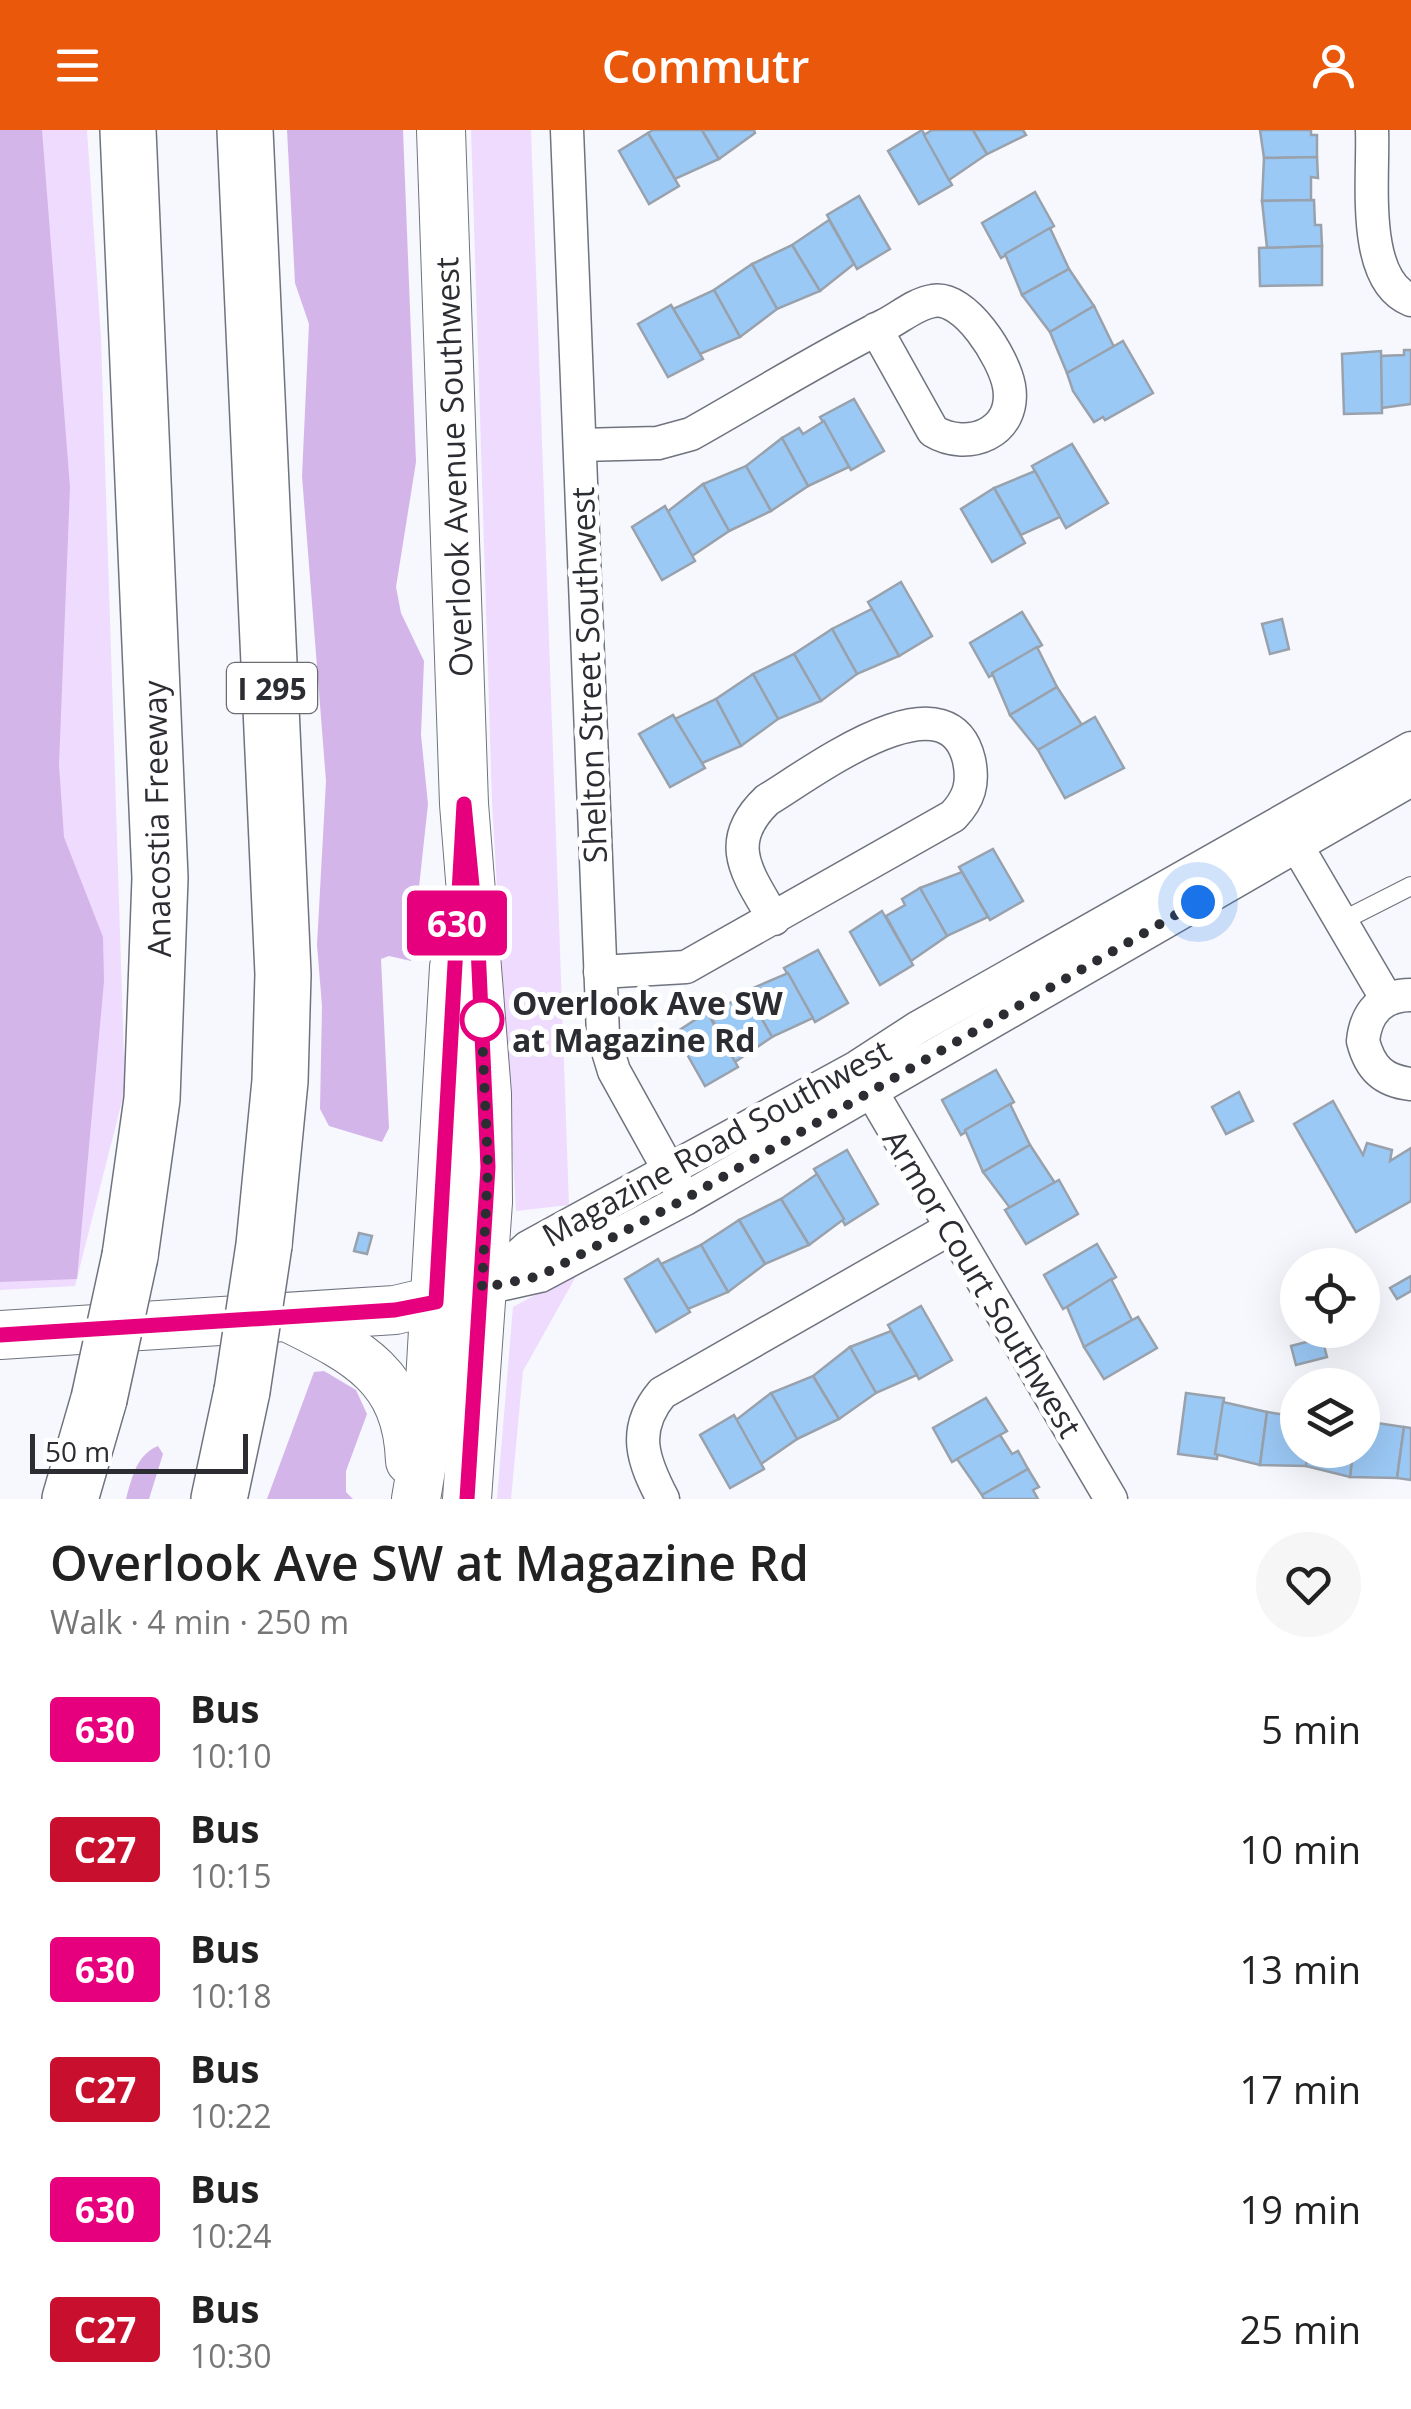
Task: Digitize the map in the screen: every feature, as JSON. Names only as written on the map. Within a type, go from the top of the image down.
[{"type":"highway","points":[[117,130],[133,227]]},
{"type":"highway","name":"Anacostia Freeway","points":[[70,1499],[100,1398],[130,1256],[152,1099],[160,932],[156,714],[128,130]]},
{"type":"highway","name":"I 295","points":[[219,1499],[242,1391],[264,1244],[280,1081],[282,974],[245,130]]},
{"type":"street","name":"Overlook Avenue Southwest","points":[[442,130],[464,804],[487,1094],[488,1202],[467,1499]]},
{"type":"street","name":"Shelton Street Southwest","points":[[568,130],[600,972],[607,1053],[677,1185]]},
{"type":"street","points":[[1372,130],[1378,263],[1390,288],[1411,300]]},
{"type":"street","points":[[580,445],[680,438],[876,329],[932,300],[952,302],[970,313],[1009,384],[1008,407],[1000,426],[975,441],[960,442],[933,431],[876,329]]},
{"type":"street","points":[[600,972],[676,971],[774,919],[953,816],[970,795],[970,767],[953,732],[928,722],[898,726],[755,812],[742,836],[742,851],[774,919]]},
{"type":"street","name":"Magazine Road Southwest","points":[[482,1288],[540,1276],[677,1185],[1290,834],[1411,748]]},
{"type":"street","name":"Magazine Road Southwest","points":[[1290,834],[1411,780]]},
{"type":"street","name":"Overlook Avenue Southwest","points":[[414,1499],[427,1434],[464,804]]},
{"type":"street","points":[[1290,834],[1342,921],[1398,996],[1366,1023],[1363,1040],[1367,1058],[1393,1081],[1411,1084]]},
{"type":"street","name":"Armor Court Southwest","points":[[864,1079],[1111,1499]]},
{"type":"street","points":[[663,1499],[644,1462],[641,1430],[662,1394],[951,1228]]},
{"type":"street","points":[[0,1335],[395,1310],[482,1288]]},
{"type":"street","points":[[289,1318],[351,1350],[384,1378],[408,1436],[414,1499]]},
{"type":"lane","points":[[1342,921],[1411,886]]},
{"type":"shaded area","points":[[0,130],[87,130],[101,338],[125,1089],[75,1286],[0,1290]]},
{"type":"shaded area","points":[[0,130],[42,130],[70,487],[59,765],[64,837],[103,937],[104,981],[77,1279],[0,1282]]},
{"type":"shaded area","points":[[287,130],[403,130],[416,462],[396,587],[401,613],[424,661],[421,735],[428,804],[411,961],[389,956],[381,959],[389,1128],[382,1142],[329,1126],[320,1109],[322,1006],[317,945],[326,781],[302,476],[309,324],[295,283]]},
{"type":"shaded area","points":[[471,130],[531,130],[569,1205],[516,1211],[492,802]]},
{"type":"shaded area","points":[[579,1271],[523,1371],[511,1499],[497,1499],[513,1307]]},
{"type":"shaded area","points":[[324,1371],[356,1390],[367,1414],[346,1471],[346,1492],[353,1499],[267,1499],[314,1372]]},
{"type":"shaded area","points":[[158,1446],[163,1454],[149,1499],[126,1499],[140,1461]]},
{"type":"building","points":[[702,130],[719,159],[675,179],[648,133]]},
{"type":"building","points":[[702,130],[754,130],[755,133],[719,159]]},
{"type":"building","points":[[922,130],[952,185],[919,204],[888,151]]},
{"type":"building","points":[[932,130],[973,130],[987,154],[949,180],[924,135]]},
{"type":"building","points":[[973,130],[1023,130],[1026,135],[987,154]]},
{"type":"building","points":[[1260,130],[1311,130],[1311,135],[1317,135],[1317,157],[1264,158]]},
{"type":"building","points":[[648,133],[679,186],[649,204],[619,151]]},
{"type":"building","points":[[1317,157],[1318,178],[1311,177],[1311,200],[1262,201],[1264,158]]},
{"type":"building","points":[[1035,192],[1054,226],[1001,258],[982,223]]},
{"type":"building","points":[[859,196],[890,249],[857,269],[827,215]]},
{"type":"building","points":[[1314,200],[1315,225],[1321,225],[1322,246],[1267,248],[1262,201]]},
{"type":"building","points":[[829,220],[854,264],[820,291],[792,245]]},
{"type":"building","points":[[1050,228],[1069,269],[1022,295],[1005,254]]},
{"type":"building","points":[[792,245],[820,291],[777,309],[752,264]]},
{"type":"building","points":[[1322,246],[1322,285],[1260,286],[1259,248]]},
{"type":"building","points":[[752,264],[777,309],[740,337],[714,290]]},
{"type":"building","points":[[1069,269],[1094,306],[1050,332],[1022,295]]},
{"type":"building","points":[[714,290],[740,337],[700,354],[673,309]]},
{"type":"building","points":[[671,305],[703,359],[668,377],[638,324]]},
{"type":"building","points":[[1094,306],[1114,347],[1067,373],[1050,332]]},
{"type":"building","points":[[1123,341],[1153,393],[1105,420],[1103,417],[1094,422],[1073,391],[1067,373]]},
{"type":"building","points":[[1404,350],[1411,350],[1411,404],[1381,408],[1379,356],[1404,355]]},
{"type":"building","points":[[1381,351],[1382,413],[1344,414],[1342,354]]},
{"type":"building","points":[[854,399],[884,451],[851,470],[820,417]]},
{"type":"building","points":[[824,421],[849,467],[808,486],[782,438],[799,428],[803,434]]},
{"type":"building","points":[[782,438],[808,486],[771,511],[746,466]]},
{"type":"building","points":[[1072,444],[1108,503],[1066,528],[1032,466]]},
{"type":"building","points":[[746,466],[771,511],[729,531],[703,484]]},
{"type":"building","points":[[1035,471],[1060,517],[1021,535],[994,488]]},
{"type":"building","points":[[703,484],[729,531],[692,556],[667,512]]},
{"type":"building","points":[[994,488],[1025,543],[992,562],[961,509]]},
{"type":"building","points":[[665,506],[695,561],[662,580],[632,527]]},
{"type":"building","points":[[901,582],[932,636],[899,656],[868,602]]},
{"type":"building","points":[[872,609],[899,656],[857,674],[832,629]]},
{"type":"building","points":[[1022,612],[1042,645],[989,677],[970,643]]},
{"type":"building","points":[[1282,619],[1289,649],[1270,654],[1262,624]]},
{"type":"building","points":[[832,629],[857,674],[821,701],[794,654]]},
{"type":"building","points":[[1037,647],[1057,687],[1010,715],[992,673]]},
{"type":"building","points":[[794,654],[821,701],[778,719],[753,674]]},
{"type":"building","points":[[753,674],[778,719],[741,746],[716,699]]},
{"type":"building","points":[[1057,687],[1082,725],[1038,750],[1010,715]]},
{"type":"building","points":[[716,699],[741,746],[700,764],[675,719]]},
{"type":"building","points":[[673,715],[705,768],[670,787],[639,734]]},
{"type":"building","points":[[1095,717],[1124,768],[1065,798],[1038,750]]},
{"type":"building","points":[[993,849],[1023,901],[990,920],[959,867]]},
{"type":"building","points":[[962,872],[988,917],[947,936],[920,888]]},
{"type":"building","points":[[920,888],[947,936],[911,961],[886,916],[905,905],[902,899]]},
{"type":"building","points":[[882,911],[913,965],[880,985],[850,932]]},
{"type":"building","points":[[818,950],[848,1003],[815,1022],[784,968]]},
{"type":"building","points":[[788,973],[813,1018],[772,1037],[746,991]]},
{"type":"building","points":[[746,991],[772,1037],[735,1062],[711,1017]]},
{"type":"building","points":[[707,1012],[738,1067],[705,1086],[675,1033]]},
{"type":"building","points":[[996,1070],[1014,1102],[961,1135],[942,1100]]},
{"type":"building","points":[[1239,1092],[1253,1121],[1226,1134],[1212,1107]]},
{"type":"building","points":[[1333,1101],[1363,1155],[1367,1143],[1392,1150],[1390,1161],[1411,1148],[1411,1201],[1356,1232],[1294,1124]]},
{"type":"building","points":[[1010,1104],[1030,1145],[983,1172],[965,1130]]},
{"type":"building","points":[[1030,1145],[1055,1183],[1010,1208],[983,1172]]},
{"type":"building","points":[[847,1150],[878,1204],[845,1225],[814,1169]]},
{"type":"building","points":[[817,1174],[844,1219],[809,1245],[781,1199]]},
{"type":"building","points":[[1059,1180],[1078,1214],[1026,1244],[1005,1210]]},
{"type":"building","points":[[781,1199],[809,1245],[765,1264],[739,1220]]},
{"type":"building","points":[[739,1220],[765,1264],[728,1292],[701,1245]]},
{"type":"building","points":[[359,1233],[372,1236],[367,1254],[354,1251]]},
{"type":"building","points":[[1097,1244],[1116,1277],[1063,1309],[1044,1275]]},
{"type":"building","points":[[701,1245],[728,1292],[688,1309],[661,1264]]},
{"type":"building","points":[[658,1259],[690,1312],[656,1332],[625,1279]]},
{"type":"building","points":[[1411,1276],[1411,1291],[1397,1299],[1390,1288]]},
{"type":"building","points":[[1111,1279],[1132,1320],[1084,1347],[1067,1307]]},
{"type":"building","points":[[921,1306],[952,1360],[919,1379],[888,1325]]},
{"type":"building","points":[[1138,1317],[1157,1348],[1104,1379],[1084,1347]]},
{"type":"building","points":[[891,1331],[917,1375],[876,1393],[850,1347]]},
{"type":"building","points":[[850,1347],[876,1393],[839,1419],[813,1376]]},
{"type":"building","points":[[1292,1348],[1325,1348],[1327,1357],[1296,1365]]},
{"type":"building","points":[[813,1376],[839,1419],[797,1439],[771,1393]]},
{"type":"building","points":[[771,1393],[797,1439],[761,1464],[736,1420]]},
{"type":"building","points":[[1186,1393],[1224,1398],[1217,1459],[1178,1454]]},
{"type":"building","points":[[986,1398],[1007,1431],[952,1462],[933,1428]]},
{"type":"building","points":[[1223,1402],[1267,1412],[1260,1465],[1215,1454]]},
{"type":"building","points":[[1267,1412],[1280,1414],[1280,1465],[1260,1465]]},
{"type":"building","points":[[734,1415],[764,1469],[730,1488],[700,1435]]},
{"type":"building","points":[[1380,1423],[1404,1427],[1397,1478],[1350,1477],[1351,1468],[1380,1468]]},
{"type":"building","points":[[1404,1427],[1411,1428],[1411,1480],[1397,1478]]},
{"type":"building","points":[[1000,1435],[1012,1454],[1018,1451],[1028,1469],[982,1495],[957,1459]]},
{"type":"building","points":[[1314,1468],[1351,1468],[1350,1477]]},
{"type":"building","points":[[1028,1469],[1039,1487],[1033,1490],[1038,1499],[984,1499],[982,1495]]},
{"type":"bus line","name":"630","points":[[0,1335],[395,1310],[436,1302],[464,804],[478,947],[488,1167],[467,1499]]},
{"type":"place","name":"Overlook Ave SW at Magazine Rd","points":[[482,1020]]},
{"type":"route","points":[[482,1020],[481,1009],[488,1167],[482,1288],[540,1276],[685,1199],[1198,902]]}]
